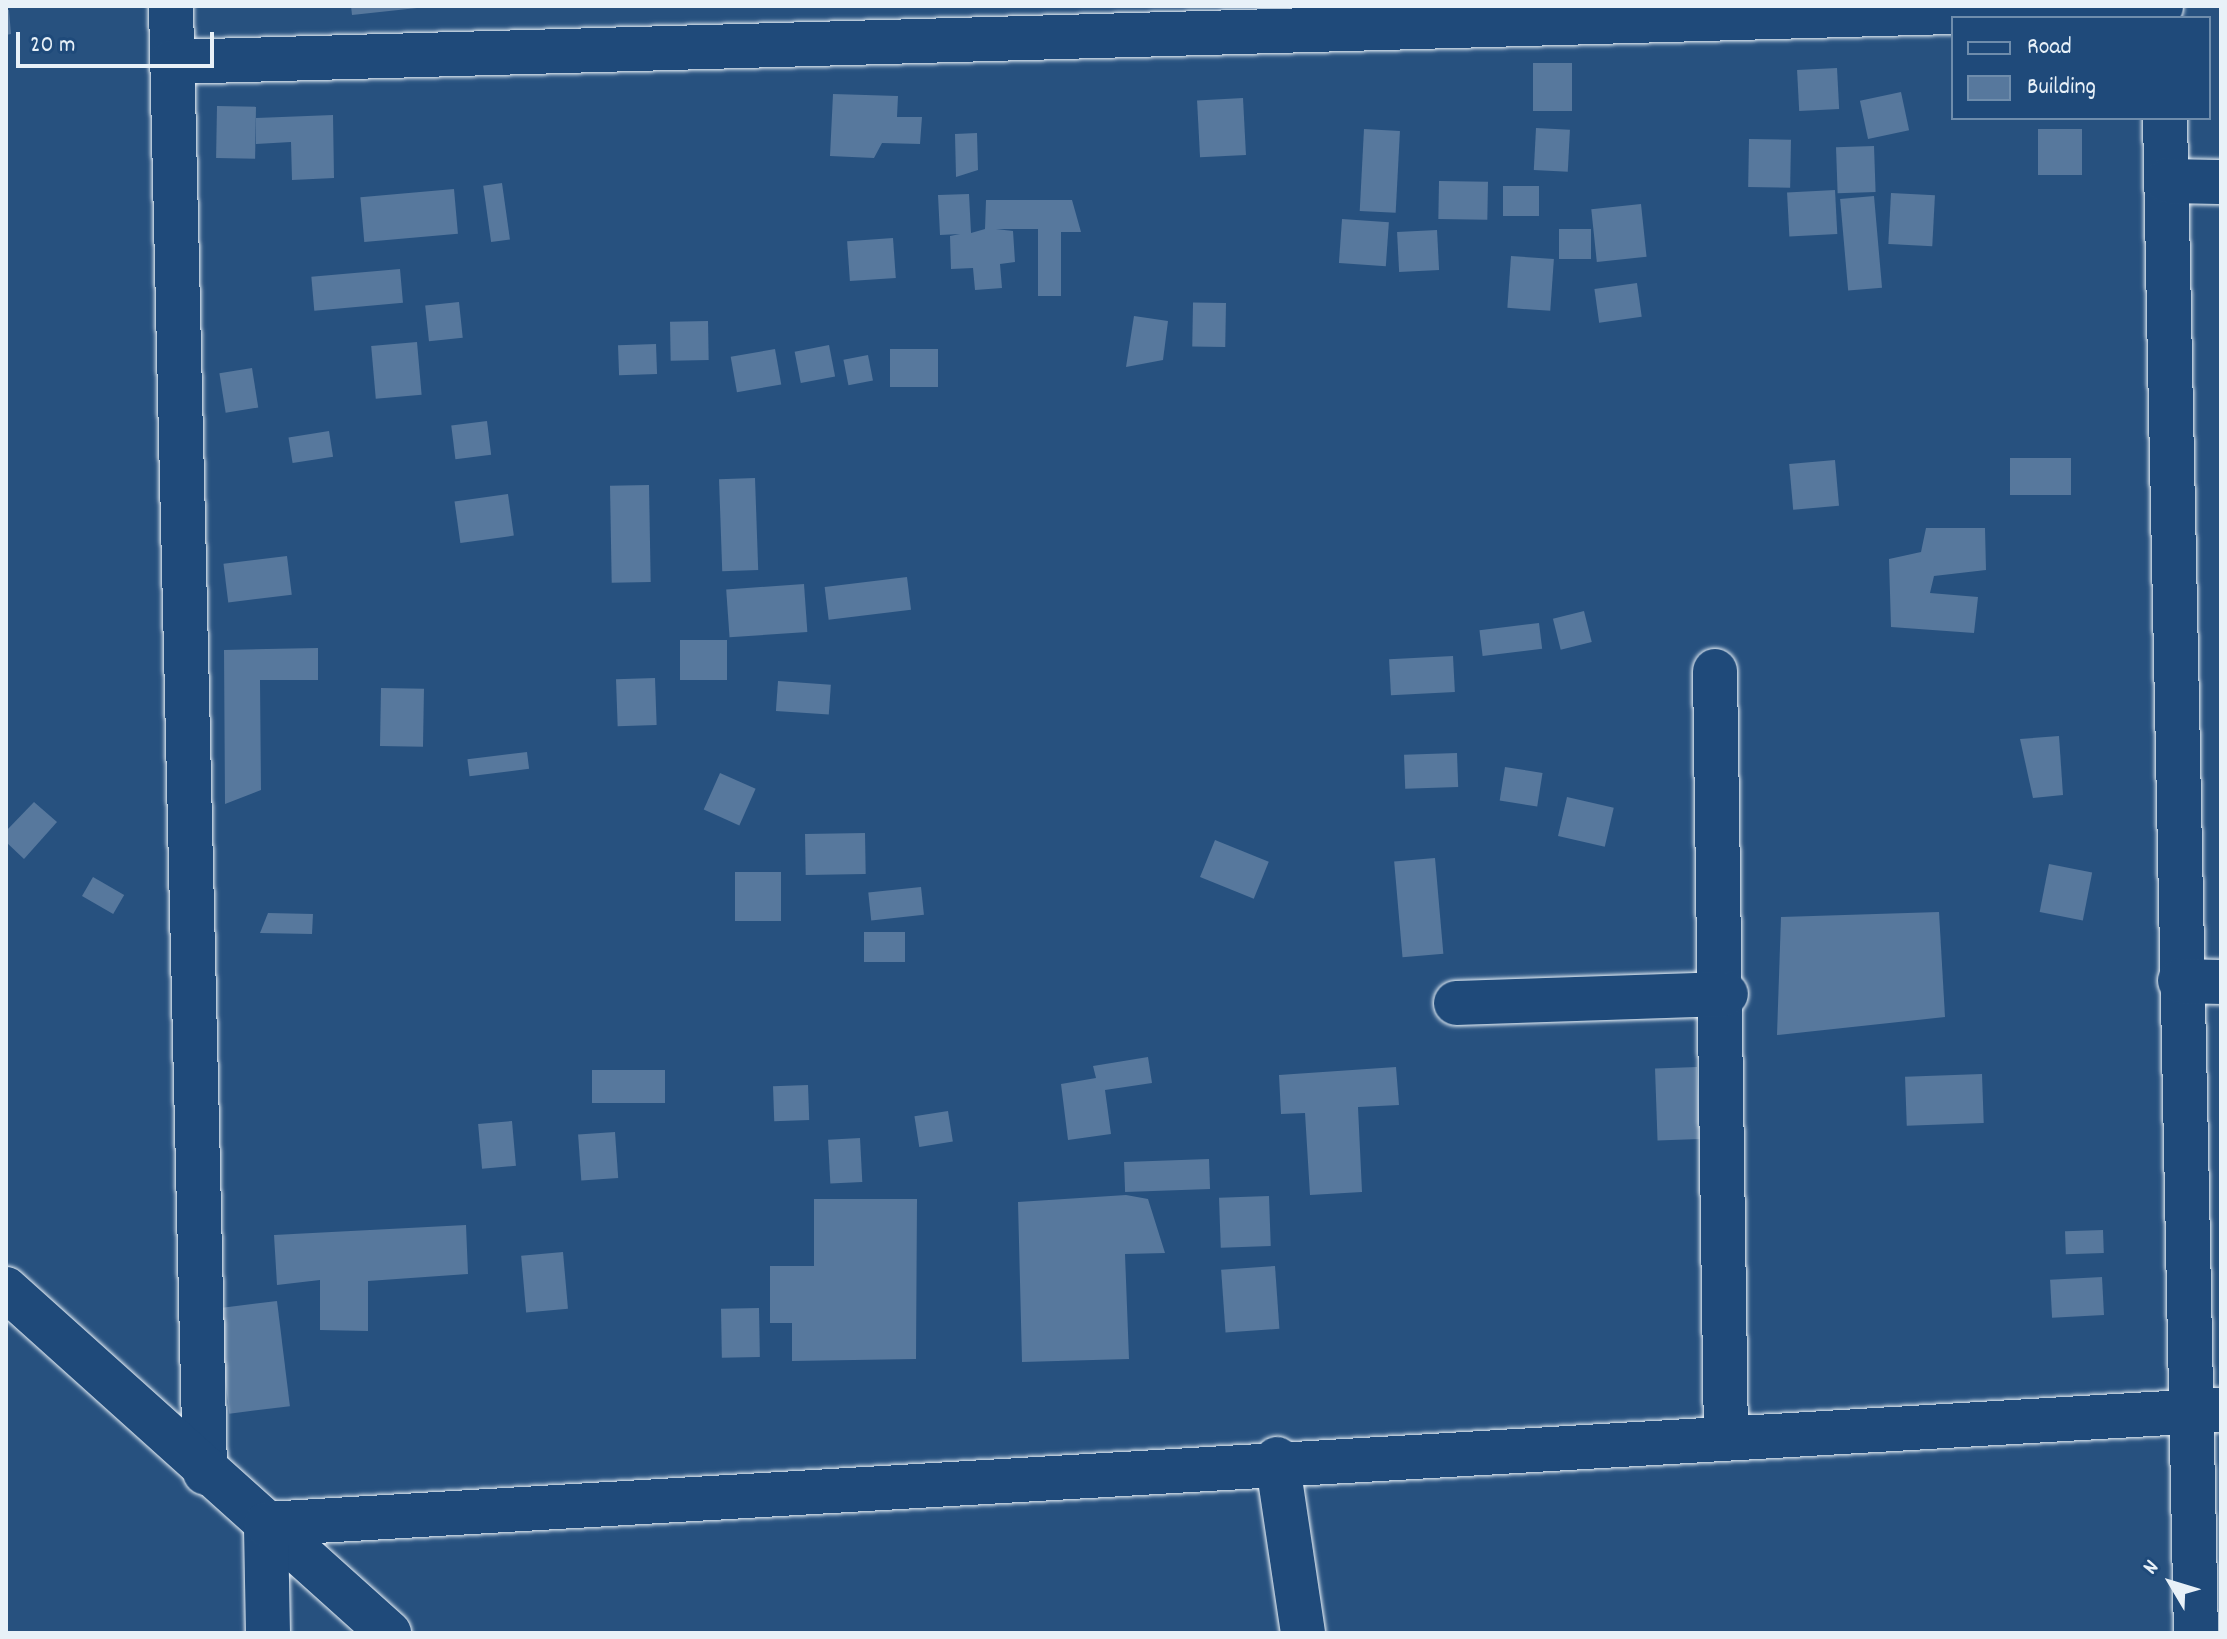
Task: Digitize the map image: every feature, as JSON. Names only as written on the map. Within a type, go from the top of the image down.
[{"type":"street","points":[[171,6],[205,1473]]},
{"type":"street","points":[[172,62],[2161,6]]},
{"type":"street","points":[[2165,120],[2201,982],[2205,1410],[2196,1633]]},
{"type":"street","points":[[2167,181],[2221,182]]},
{"type":"street","points":[[1715,671],[1726,994],[1726,1435]]},
{"type":"street","points":[[1456,1003],[1726,994]]},
{"type":"street","points":[[6,1289],[205,1473],[389,1633]]},
{"type":"street","points":[[266,1524],[1277,1459],[2205,1410]]},
{"type":"street","points":[[1277,1459],[1303,1633]]},
{"type":"street","points":[[266,1524],[268,1633]]},
{"type":"building","points":[[351,6],[417,6],[417,8],[352,15]]},
{"type":"building","points":[[6,10],[9,10],[11,34],[6,35]]},
{"type":"building","points":[[1533,63],[1572,63],[1572,111],[1533,111]]},
{"type":"building","points":[[1837,68],[1839,109],[1799,111],[1797,70]]},
{"type":"building","points":[[1901,92],[1909,130],[1868,139],[1860,101]]},
{"type":"building","points":[[833,94],[898,96],[897,117],[922,117],[920,144],[882,143],[874,158],[830,156]]},
{"type":"building","points":[[1243,98],[1246,155],[1200,157],[1197,100]]},
{"type":"building","points":[[217,106],[256,107],[255,159],[216,158]]},
{"type":"building","points":[[333,115],[334,178],[292,180],[291,142],[256,144],[256,118]]},
{"type":"building","points":[[1536,128],[1570,130],[1568,172],[1534,170]]},
{"type":"building","points":[[1364,129],[1400,131],[1396,213],[1360,211]]},
{"type":"building","points":[[2038,129],[2082,129],[2082,175],[2038,175]]},
{"type":"building","points":[[977,133],[978,170],[956,177],[955,134]]},
{"type":"building","points":[[1749,139],[1791,140],[1790,188],[1748,187]]},
{"type":"building","points":[[1874,146],[1876,192],[1838,193],[1836,147]]},
{"type":"building","points":[[1439,181],[1488,182],[1487,220],[1438,219]]},
{"type":"building","points":[[502,183],[510,239],[491,242],[483,186]]},
{"type":"building","points":[[1503,186],[1539,186],[1539,216],[1503,216]]},
{"type":"building","points":[[454,189],[458,234],[364,242],[360,197]]},
{"type":"building","points":[[1835,190],[1837,234],[1789,236],[1787,193]]},
{"type":"building","points":[[1891,193],[1935,195],[1932,246],[1888,244]]},
{"type":"building","points":[[969,194],[971,233],[985,229],[986,200],[1072,200],[1081,232],[1061,232],[1061,296],[1038,296],[1038,229],[996,229],[1013,231],[1015,262],[1000,264],[1002,288],[975,290],[973,268],[951,269],[950,236],[960,234],[940,235],[938,195]]},
{"type":"building","points":[[1874,196],[1882,288],[1848,291],[1840,199]]},
{"type":"building","points":[[1641,204],[1647,257],[1597,262],[1591,209]]},
{"type":"building","points":[[1342,219],[1389,222],[1386,266],[1339,263]]},
{"type":"building","points":[[1559,229],[1591,229],[1591,259],[1559,259]]},
{"type":"building","points":[[1437,230],[1439,270],[1399,272],[1397,232]]},
{"type":"building","points":[[893,238],[896,278],[850,281],[847,241]]},
{"type":"building","points":[[1511,256],[1554,259],[1550,311],[1507,308]]},
{"type":"building","points":[[400,269],[403,303],[314,311],[311,277]]},
{"type":"building","points":[[1637,283],[1642,317],[1599,323],[1594,289]]},
{"type":"building","points":[[459,302],[463,338],[429,341],[425,306]]},
{"type":"building","points":[[1193,302],[1226,303],[1225,347],[1192,346]]},
{"type":"building","points":[[1134,316],[1168,321],[1163,360],[1126,367]]},
{"type":"building","points":[[708,321],[709,360],[671,361],[670,322]]},
{"type":"building","points":[[417,342],[422,395],[376,399],[371,346]]},
{"type":"building","points":[[656,344],[657,374],[619,375],[618,345]]},
{"type":"building","points":[[829,345],[835,376],[801,383],[795,352]]},
{"type":"building","points":[[775,349],[781,384],[737,392],[731,357]]},
{"type":"building","points":[[890,349],[938,349],[938,387],[890,387]]},
{"type":"building","points":[[868,355],[873,381],[848,385],[843,360]]},
{"type":"building","points":[[252,368],[258,408],[226,413],[219,373]]},
{"type":"building","points":[[487,421],[491,455],[455,459],[451,425]]},
{"type":"building","points":[[329,431],[333,457],[293,463],[289,437]]},
{"type":"building","points":[[2010,458],[2071,458],[2071,495],[2010,495]]},
{"type":"building","points":[[1835,460],[1839,506],[1793,510],[1789,464]]},
{"type":"building","points":[[755,478],[758,570],[722,571],[719,479]]},
{"type":"building","points":[[649,485],[651,582],[612,583],[610,486]]},
{"type":"building","points":[[508,494],[514,536],[460,543],[455,502]]},
{"type":"building","points":[[1926,528],[1985,528],[1986,570],[1934,576],[1930,593],[1978,597],[1974,633],[1891,627],[1889,559],[1921,552]]},
{"type":"building","points":[[287,556],[292,595],[228,603],[223,564]]},
{"type":"building","points":[[907,577],[911,610],[829,620],[825,587]]},
{"type":"building","points":[[804,584],[807,632],[730,637],[726,589]]},
{"type":"building","points":[[1584,611],[1592,642],[1561,650],[1553,619]]},
{"type":"building","points":[[1539,623],[1542,649],[1483,656],[1479,630]]},
{"type":"building","points":[[680,640],[727,640],[727,680],[680,680]]},
{"type":"building","points":[[318,648],[318,680],[260,680],[261,790],[225,804],[224,650]]},
{"type":"building","points":[[1453,656],[1455,692],[1391,695],[1389,659]]},
{"type":"building","points":[[655,678],[657,725],[618,726],[616,679]]},
{"type":"building","points":[[778,681],[831,685],[829,715],[776,711]]},
{"type":"building","points":[[381,688],[424,689],[423,747],[380,746]]},
{"type":"building","points":[[2059,736],[2063,795],[2033,798],[2020,739]]},
{"type":"building","points":[[527,752],[529,769],[470,776],[467,759]]},
{"type":"building","points":[[1457,753],[1458,787],[1405,789],[1404,755]]},
{"type":"building","points":[[1505,767],[1543,773],[1537,807],[1500,801]]},
{"type":"building","points":[[720,773],[756,789],[739,825],[704,810]]},
{"type":"building","points":[[1567,797],[1614,808],[1605,847],[1558,836]]},
{"type":"building","points":[[34,802],[57,822],[24,859],[6,842],[6,831]]},
{"type":"building","points":[[865,833],[866,874],[806,875],[805,834]]},
{"type":"building","points":[[1215,840],[1269,862],[1254,899],[1200,877]]},
{"type":"building","points":[[1435,858],[1443,954],[1403,957],[1394,862]]},
{"type":"building","points":[[2049,864],[2092,872],[2083,920],[2040,912]]},
{"type":"building","points":[[735,872],[781,872],[781,921],[735,921]]},
{"type":"building","points":[[93,877],[124,895],[113,914],[82,896]]},
{"type":"building","points":[[921,887],[924,915],[871,920],[868,893]]},
{"type":"building","points":[[1939,912],[1945,1017],[1777,1035],[1781,917]]},
{"type":"building","points":[[268,913],[313,914],[312,934],[260,933]]},
{"type":"building","points":[[864,932],[905,932],[905,962],[864,962]]},
{"type":"building","points":[[1148,1057],[1152,1083],[1105,1090],[1111,1134],[1068,1140],[1061,1084],[1096,1078],[1093,1066]]},
{"type":"building","points":[[1396,1067],[1399,1105],[1358,1107],[1362,1192],[1310,1195],[1305,1113],[1281,1114],[1279,1075]]},
{"type":"building","points":[[1697,1067],[1700,1139],[1658,1140],[1655,1068]]},
{"type":"building","points":[[592,1070],[665,1070],[665,1103],[592,1103]]},
{"type":"building","points":[[1982,1074],[1984,1123],[1907,1126],[1905,1077]]},
{"type":"building","points":[[808,1085],[809,1120],[774,1121],[773,1086]]},
{"type":"building","points":[[948,1111],[953,1142],[919,1147],[914,1116]]},
{"type":"building","points":[[512,1121],[516,1166],[482,1169],[478,1124]]},
{"type":"building","points":[[615,1132],[618,1178],[581,1180],[578,1135]]},
{"type":"building","points":[[860,1138],[862,1182],[830,1184],[828,1140]]},
{"type":"building","points":[[1209,1159],[1210,1189],[1125,1192],[1124,1162]]},
{"type":"building","points":[[1126,1195],[1148,1199],[1165,1253],[1125,1254],[1129,1359],[1022,1362],[1018,1202]]},
{"type":"building","points":[[1269,1196],[1271,1246],[1221,1248],[1219,1198]]},
{"type":"building","points":[[814,1199],[917,1199],[916,1359],[792,1361],[792,1323],[770,1323],[770,1266],[814,1266]]},
{"type":"building","points":[[466,1225],[468,1274],[368,1281],[368,1331],[320,1330],[320,1280],[277,1285],[274,1235]]},
{"type":"building","points":[[2103,1230],[2104,1253],[2066,1254],[2065,1231]]},
{"type":"building","points":[[563,1252],[568,1309],[526,1312],[521,1256]]},
{"type":"building","points":[[1275,1266],[1279,1329],[1226,1333],[1221,1270]]},
{"type":"building","points":[[2102,1277],[2104,1315],[2052,1318],[2050,1280]]},
{"type":"building","points":[[277,1301],[290,1406],[229,1414],[216,1308]]},
{"type":"building","points":[[759,1308],[760,1357],[722,1358],[721,1309]]}]
